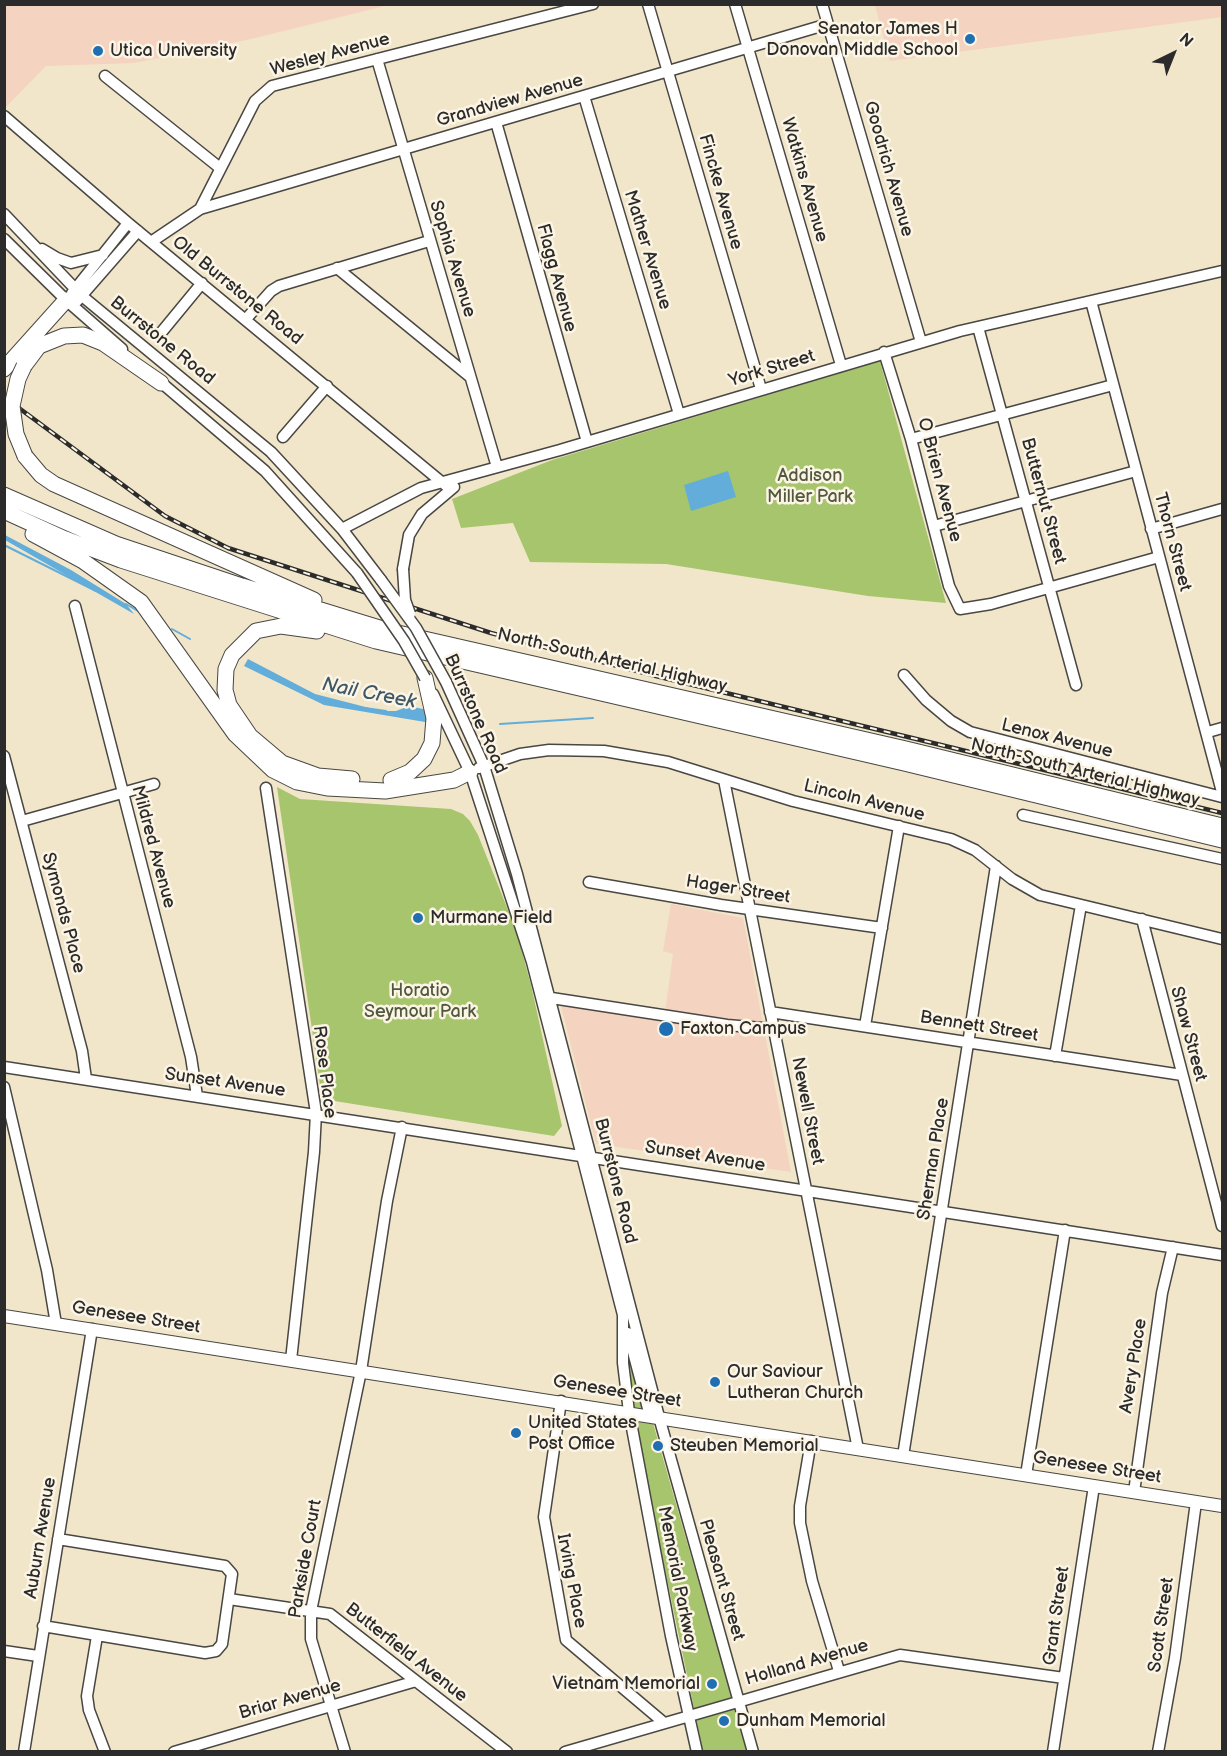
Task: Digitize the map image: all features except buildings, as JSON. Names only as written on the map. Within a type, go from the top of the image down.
[{"type":"highway","points":[[14,366],[39,346],[74,298]]},
{"type":"highway","points":[[14,366],[74,298]]},
{"type":"highway","points":[[39,346],[64,336],[92,338],[161,383]]},
{"type":"highway","points":[[14,366],[18,379],[12,406],[16,435],[25,456],[41,475],[54,484],[161,534],[389,631]]},
{"type":"highway","name":"North-South Arterial Highway","points":[[4,495],[116,544],[263,593],[389,631],[906,749],[1222,826]]},
{"type":"highway","name":"North-South Arterial Highway","points":[[4,511],[63,538],[121,560],[376,641],[893,760],[1222,840]]},
{"type":"highway","points":[[4,518],[83,561],[141,602],[235,734],[273,770],[297,782],[327,788],[385,791],[454,780],[470,772]]},
{"type":"highway","points":[[376,641],[296,628],[269,627],[256,631],[238,647],[226,669],[224,683],[230,705],[240,724],[260,746],[282,763],[318,776],[391,780],[451,770],[470,772]]},
{"type":"highway","points":[[391,780],[410,772],[424,759],[432,743],[435,718],[425,678]]},
{"type":"main road","name":"Genesee Street","points":[[4,1316],[561,1401],[1222,1506]]},
{"type":"street","name":"Wesley Avenue","points":[[201,208],[255,101],[266,89],[593,4]]},
{"type":"street","name":"Fincke Avenue","points":[[648,4],[761,389]]},
{"type":"street","name":"Watkins Avenue","points":[[735,4],[841,365]]},
{"type":"street","name":"Goodrich Avenue","points":[[822,4],[921,342]]},
{"type":"street","name":"Grandview Avenue","points":[[201,208],[828,24]]},
{"type":"street","name":"Sophia Avenue","points":[[377,59],[497,467]]},
{"type":"street","points":[[105,76],[220,168]]},
{"type":"street","name":"Mather Avenue","points":[[584,96],[679,414]]},
{"type":"street","name":"Old Burrstone Road","points":[[4,116],[128,223],[446,485]]},
{"type":"street","name":"Flagg Avenue","points":[[496,122],[587,442]]},
{"type":"street","points":[[151,242],[201,208]]},
{"type":"street","name":"Burrstone Road","points":[[4,214],[74,298],[161,383],[265,471],[357,573],[404,641],[425,678],[470,772],[546,997]]},
{"type":"street","points":[[74,298],[128,223]]},
{"type":"street","points":[[74,298],[138,231]]},
{"type":"street","points":[[25,237],[57,258],[71,262],[103,255]]},
{"type":"street","name":"Burrstone Road","points":[[4,239],[74,298],[271,452],[342,528],[416,628],[446,682],[484,765],[517,874],[546,997],[654,1417]]},
{"type":"street","points":[[246,319],[271,291],[279,286],[429,240]]},
{"type":"street","points":[[337,268],[470,376]]},
{"type":"street","name":"York Street","points":[[446,485],[497,467],[884,352],[978,327],[1222,271]]},
{"type":"street","points":[[160,334],[202,284]]},
{"type":"street","name":"Thorn Street","points":[[1091,301],[1151,529],[1208,732],[1222,792]]},
{"type":"street","name":"Butternut Street","points":[[978,327],[1076,685]]},
{"type":"street","name":"O Brien Avenue","points":[[884,352],[911,439],[957,607],[966,609],[1050,587]]},
{"type":"street","points":[[911,439],[1113,385]]},
{"type":"street","points":[[283,437],[327,386]]},
{"type":"street","points":[[412,492],[420,475],[420,464]]},
{"type":"street","points":[[934,526],[1136,471]]},
{"type":"street","points":[[342,528],[372,515],[412,492],[446,485]]},
{"type":"street","points":[[416,628],[405,600],[403,569],[409,535],[422,514],[446,485]]},
{"type":"street","points":[[1151,529],[1222,509]]},
{"type":"street","points":[[1050,587],[1159,557]]},
{"type":"street","name":"Mildred Avenue","points":[[75,606],[191,1057],[197,1096]]},
{"type":"street","name":"Lenox Avenue","points":[[904,675],[926,700],[951,721],[970,732],[1222,797]]},
{"type":"street","points":[[1208,732],[1222,728]]},
{"type":"street","name":"Lincoln Avenue","points":[[470,772],[484,765],[520,754],[549,750],[604,751],[668,762],[793,801],[951,839],[975,850],[1028,890],[1222,939]]},
{"type":"street","name":"Symonds Place","points":[[4,756],[82,1051],[86,1079]]},
{"type":"street","name":"Newell Street","points":[[724,780],[858,1449]]},
{"type":"street","points":[[22,821],[154,783]]},
{"type":"street","name":"Rose Place","points":[[266,789],[316,1113],[314,1152],[291,1360]]},
{"type":"street","points":[[1023,815],[1222,859]]},
{"type":"street","points":[[865,1026],[899,825]]},
{"type":"street","name":"Sherman Place","points":[[903,1456],[996,866]]},
{"type":"street","name":"Hager Street","points":[[589,882],[882,928]]},
{"type":"street","points":[[1055,1056],[1081,905]]},
{"type":"street","name":"Shaw Street","points":[[1142,919],[1222,1226]]},
{"type":"street","points":[[546,997],[727,1025],[774,1029]]},
{"type":"street","name":"Bennett Street","points":[[770,1012],[1182,1075]]},
{"type":"street","name":"Sunset Avenue","points":[[4,1067],[316,1113],[1222,1255]]},
{"type":"street","points":[[4,1087],[47,1270],[56,1324]]},
{"type":"street","name":"Parkside Court","points":[[345,1752],[311,1639],[311,1611],[361,1371],[387,1201],[402,1127]]},
{"type":"street","name":"Burrstone Road","points":[[587,1155],[623,1315],[623,1363],[629,1413]]},
{"type":"street","points":[[1026,1475],[1065,1230]]},
{"type":"street","name":"Avery Place","points":[[1134,1492],[1162,1293],[1173,1246]]},
{"type":"street","points":[[623,1315],[654,1417]]},
{"type":"street","name":"Auburn Avenue","points":[[24,1752],[92,1329]]},
{"type":"street","name":"Irving Place","points":[[561,1401],[544,1517],[566,1640],[663,1722]]},
{"type":"street","name":"Memorial Parkway","points":[[629,1413],[687,1714],[697,1752]]},
{"type":"street","name":"Pleasant Street","points":[[654,1417],[753,1752]]},
{"type":"street","points":[[810,1441],[800,1506],[800,1523],[812,1581],[839,1671]]},
{"type":"street","name":"Grant Street","points":[[1053,1752],[1094,1486]]},
{"type":"street","name":"Scott Street","points":[[1158,1752],[1175,1658],[1196,1502]]},
{"type":"street","points":[[43,1626],[212,1652],[222,1644],[232,1574],[219,1563],[58,1539]]},
{"type":"street","name":"Butterfield Avenue","points":[[229,1599],[330,1614],[507,1752]]},
{"type":"street","points":[[97,1636],[87,1696],[89,1710],[105,1752]]},
{"type":"street","points":[[4,1651],[38,1656]]},
{"type":"street","name":"Holland Avenue","points":[[565,1752],[687,1714],[900,1655],[1064,1678]]},
{"type":"street","name":"Briar Avenue","points":[[174,1752],[416,1681]]},
{"type":"shaded area","name":"Utica University","points":[[5,4],[389,5],[251,39],[134,63],[46,66],[5,108]]},
{"type":"shaded area","name":"Senator James H Donovan Middle School","points":[[1222,4],[1222,17],[890,61],[875,5]]},
{"type":"shaded area","name":"Faxton Campus","points":[[671,904],[743,918],[791,1172],[596,1144],[561,1006],[664,1020],[673,954],[663,951]]},
{"type":"green space","name":"Addison Miller Park","points":[[880,361],[946,603],[868,596],[666,564],[530,562],[513,523],[461,528],[452,499],[552,460]]},
{"type":"green space","name":"Horatio Seymour Park","points":[[277,787],[300,799],[451,809],[463,814],[470,821],[478,835],[516,930],[531,985],[562,1126],[554,1136],[322,1099]]},
{"type":"green space","points":[[632,1347],[747,1751],[703,1751],[649,1494],[630,1379]]},
{"type":"water","points":[[728,471],[736,497],[691,511],[684,485]]},
{"type":"water","points":[[5,535],[71,570],[126,604],[134,614],[5,540]]},
{"type":"water","points":[[248,659],[315,694],[381,711],[396,711],[409,706],[423,709],[430,712],[431,723],[324,705],[244,666]]},
{"type":"waterway","name":"Nail Creek","points":[[4,545],[96,591]]},
{"type":"waterway","name":"Nail Creek","points":[[126,604],[138,611]]},
{"type":"waterway","name":"Nail Creek","points":[[172,629],[190,639]]},
{"type":"waterway","name":"Nail Creek","points":[[365,708],[386,711]]},
{"type":"waterway","name":"Nail Creek","points":[[500,724],[593,718]]},
{"type":"railway","points":[[4,397],[165,516],[228,548],[491,633],[656,676],[1222,813]]},
{"type":"place","name":"Senator James H Donovan Middle School","points":[[970,39]]},
{"type":"place","name":"Utica University","points":[[98,51]]},
{"type":"place","name":"Murmane Field","points":[[418,918]]},
{"type":"place","name":"Faxton Campus","points":[[666,1029]]},
{"type":"place","name":"Our Saviour Lutheran Church","points":[[715,1382]]},
{"type":"place","name":"United States Post Office","points":[[516,1433]]},
{"type":"place","name":"Steuben Memorial","points":[[658,1446]]},
{"type":"place","name":"Vietnam Memorial","points":[[712,1684]]},
{"type":"place","name":"Dunham Memorial","points":[[724,1721]]}]
